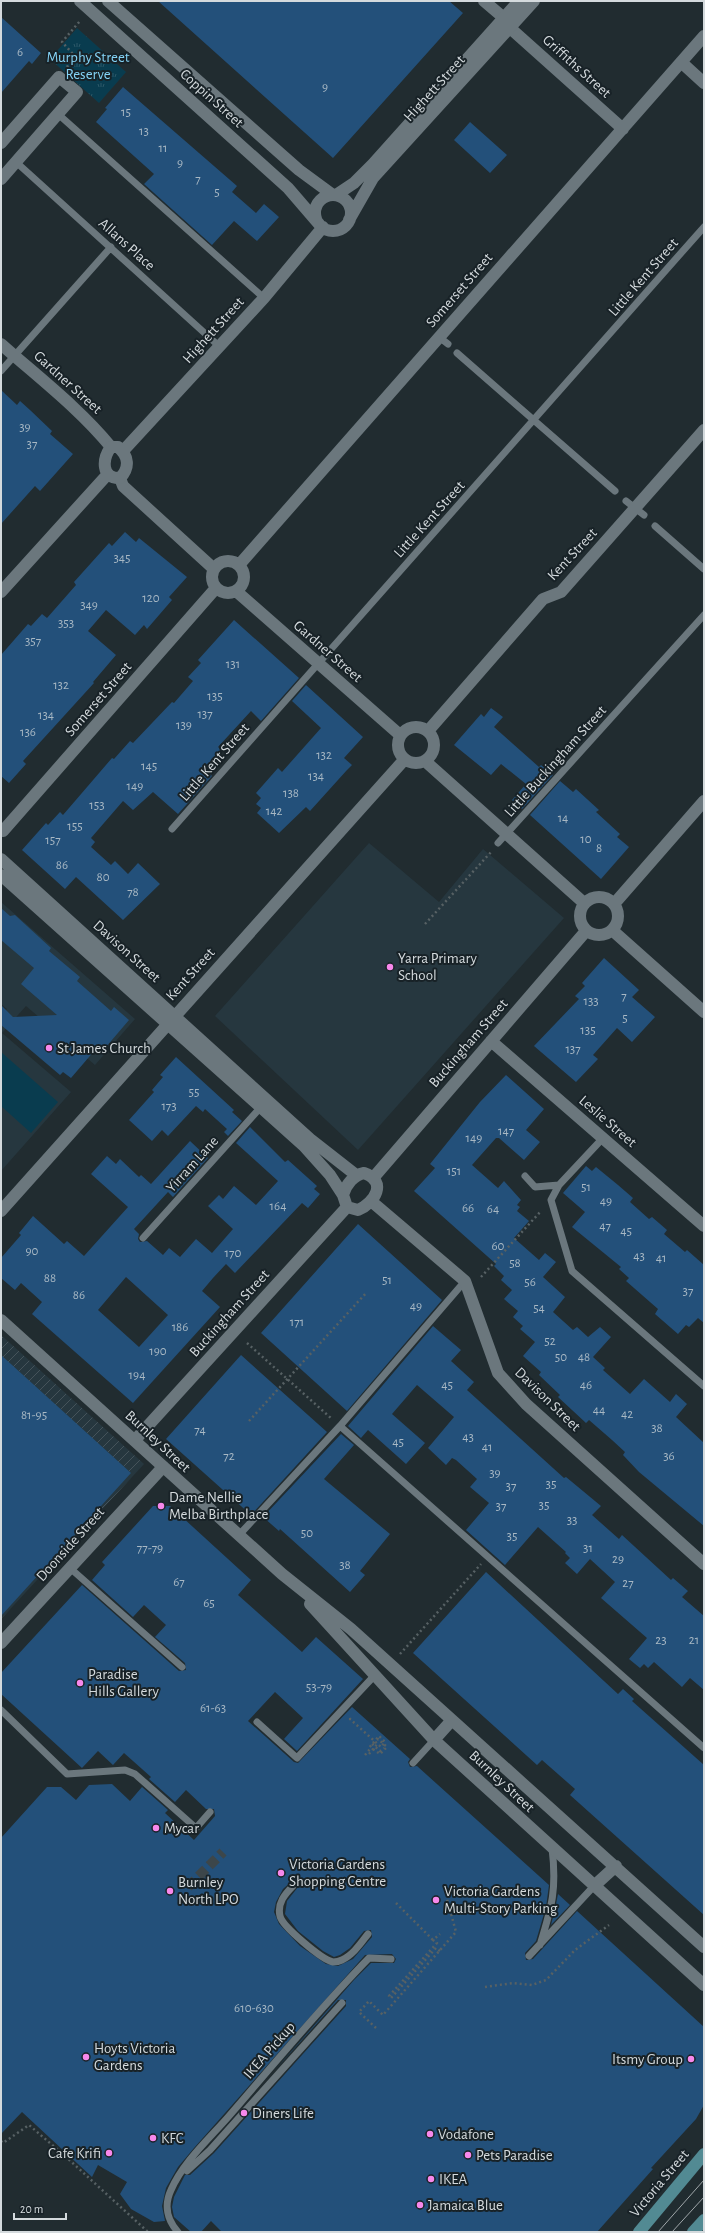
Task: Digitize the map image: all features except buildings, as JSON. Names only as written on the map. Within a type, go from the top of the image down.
[{"type":"main road","name":"Victoria Street","points":[[639,2232],[704,2154]]},
{"type":"main road","points":[[693,2232],[704,2220]]},
{"type":"street","name":"Coppin Street","points":[[80,1],[288,188],[320,226]]},
{"type":"street","name":"Coppin Street","points":[[108,1],[299,170],[335,195]]},
{"type":"street","name":"Griffiths Street","points":[[484,1],[623,129]]},
{"type":"street","name":"Highett Street","points":[[350,220],[373,178],[507,23],[519,1]]},
{"type":"street","name":"Highett Street","points":[[335,195],[354,183],[507,23],[534,1]]},
{"type":"street","name":"Somerset Street","points":[[239,565],[444,341],[623,129],[704,36]]},
{"type":"street","points":[[681,62],[704,83]]},
{"type":"street","points":[[1,143],[59,77],[77,92],[1,179]]},
{"type":"street","points":[[335,195],[343,198],[349,204],[351,212],[350,220],[345,226],[338,230],[330,231],[320,226],[316,216],[317,205],[322,199],[335,195]]},
{"type":"street","name":"Highett Street","points":[[123,451],[264,298],[320,226]]},
{"type":"street","name":"Gardner Street","points":[[1,344],[97,430],[110,447]]},
{"type":"street","name":"Kent Street","points":[[428,732],[544,599],[560,592],[704,430]]},
{"type":"street","points":[[110,447],[118,447],[123,451],[127,461],[126,472],[120,478],[114,479],[108,475],[104,456],[110,447]]},
{"type":"street","points":[[1,592],[108,475]]},
{"type":"street","points":[[120,478],[123,486],[214,569]]},
{"type":"street","points":[[226,561],[239,565],[244,579],[243,584],[236,591],[226,593],[216,588],[212,579],[214,569],[226,561]]},
{"type":"street","name":"Somerset Street","points":[[3,831],[216,588]]},
{"type":"street","name":"Gardner Street","points":[[236,591],[400,736]]},
{"type":"street","points":[[413,727],[424,728],[434,741],[433,752],[425,761],[415,763],[404,760],[398,751],[400,736],[403,731],[413,727]]},
{"type":"street","name":"Kent Street","points":[[1,1211],[404,760]]},
{"type":"street","points":[[425,761],[584,903]]},
{"type":"street","points":[[614,904],[704,801]]},
{"type":"street","name":"Davison Street","points":[[1,858],[171,1019],[264,1103],[356,1175]]},
{"type":"street","name":"Davison Street","points":[[1,875],[171,1019]]},
{"type":"street","points":[[599,896],[605,897],[614,904],[617,908],[618,920],[612,930],[608,933],[596,935],[586,931],[582,926],[579,914],[584,903],[594,897],[599,896]]},
{"type":"street","points":[[612,930],[704,1012]]},
{"type":"street","name":"Buckingham Street","points":[[374,1177],[586,931]]},
{"type":"street","name":"Leslie Street","points":[[491,1041],[704,1226]]},
{"type":"street","name":"Davison Street","points":[[264,1103],[319,1162],[343,1195]]},
{"type":"street","points":[[364,1173],[374,1177],[378,1187],[371,1201],[358,1210],[347,1207],[343,1195],[348,1184],[356,1175],[364,1173]]},
{"type":"street","name":"Davison Street","points":[[371,1201],[465,1282],[498,1373],[526,1404],[704,1564]]},
{"type":"street","name":"Buckingham Street","points":[[135,1440],[347,1207]]},
{"type":"street","name":"Burnley Street","points":[[1,1320],[294,1585],[351,1629],[616,1866],[704,1947]]},
{"type":"street","name":"Doonside Street","points":[[1,1643],[163,1467]]},
{"type":"street","name":"Burnley Street","points":[[294,1585],[337,1636],[434,1740],[704,1985]]},
{"type":"street","points":[[434,1740],[452,1720]]},
{"type":"street","points":[[594,1886],[616,1866]]},
{"type":"lane","points":[[58,114],[264,298]]},
{"type":"lane","name":"Allans Place","points":[[16,162],[220,347]]},
{"type":"lane","name":"Little Kent Street","points":[[172,829],[704,227]]},
{"type":"lane","points":[[1,371],[111,247]]},
{"type":"lane","points":[[458,353],[615,491]]},
{"type":"lane","points":[[655,526],[704,569]]},
{"type":"lane","name":"Little Buckingham Street","points":[[498,843],[704,615]]},
{"type":"lane","name":"Yirram Lane","points":[[143,1238],[264,1103]]},
{"type":"lane","points":[[603,1138],[558,1185],[551,1200],[572,1271],[704,1386]]},
{"type":"lane","points":[[525,1176],[535,1187],[558,1185]]},
{"type":"lane","points":[[239,1535],[340,1426],[465,1282]]},
{"type":"lane","points":[[340,1426],[487,1558],[704,1748]]},
{"type":"lane","points":[[70,1568],[182,1667]]},
{"type":"lane","points":[[257,1722],[297,1758],[375,1675]]},
{"type":"lane","points":[[1,1710],[67,1774],[125,1770],[135,1774],[196,1828],[210,1812]]},
{"type":"lane","points":[[414,1763],[434,1740]]},
{"type":"lane","points":[[540,1945],[552,1906],[555,1875],[552,1848]]},
{"type":"lane","points":[[293,1886],[282,1900],[279,1908],[280,1917],[285,1924],[324,1958],[333,1962],[341,1960],[350,1955],[368,1934]]},
{"type":"lane","points":[[529,1956],[594,1886]]},
{"type":"lane","name":"IKEA Pickup","points":[[178,2232],[170,2219],[167,2207],[171,2190],[189,2162],[296,2038],[369,1958],[391,1959]]},
{"type":"lane","name":"IKEA Pickup","points":[[178,2179],[210,2150],[342,2003]]},
{"type":"path","points":[[59,77],[73,57],[72,53],[62,42],[90,10]]},
{"type":"path","points":[[425,924],[498,843]]},
{"type":"path","points":[[481,1277],[551,1200]]},
{"type":"path","points":[[249,1421],[367,1292]]},
{"type":"path","points":[[246,1343],[340,1426]]},
{"type":"path","points":[[400,1655],[487,1558]]},
{"type":"path","points":[[354,1715],[350,1719],[366,1733],[371,1738],[376,1743],[381,1747],[385,1742],[379,1736],[375,1740],[372,1744],[368,1749]]},
{"type":"path","points":[[365,1755],[378,1739],[387,1746],[380,1754],[373,1749]]},
{"type":"path","points":[[369,1754],[373,1749],[376,1745],[379,1742],[386,1747],[380,1751],[376,1748],[372,1744]]},
{"type":"path","points":[[376,2028],[359,2012],[369,2001],[384,2015],[456,1932],[447,1899]]},
{"type":"path","points":[[396,1903],[437,1944],[389,1996],[392,1998],[436,1948],[440,1951]]},
{"type":"path","points":[[485,1987],[513,1983],[532,1985],[546,1980],[575,1950],[609,1925]]},
{"type":"path","points":[[433,1940],[440,1934]]},
{"type":"path","points":[[2,2143],[29,2125],[66,2155],[148,2232]]},
{"type":"shaded area","name":"Yarra Primary School","points":[[369,843],[439,902],[483,849],[564,918],[358,1150],[215,1016]]},
{"type":"shaded area","points":[[1,902],[135,1019],[95,1065],[26,1006],[2,1033],[71,1092],[1,1171],[1,1016],[7,1009],[1,1004]]},
{"type":"shaded area","points":[[1,1335],[144,1464],[1,1619]]},
{"type":"green space","name":"Murphy Street Reserve","points":[[77,28],[126,72],[99,103],[50,59]]},
{"type":"green space","points":[[1,1052],[58,1102],[31,1133],[1,1106]]},
{"type":"tunnel","points":[[188,1887],[223,1852]]},
{"type":"tram line","points":[[658,2232],[704,2180]]},
{"type":"tram line","points":[[672,2232],[704,2197]]},
{"type":"place","name":"Yarra Primary School","points":[[390,967]]},
{"type":"place","name":"St James Church","points":[[49,1048]]},
{"type":"place","name":"Dame Nellie Melba Birthplace","points":[[161,1506]]},
{"type":"place","name":"Paradise Hills Gallery","points":[[80,1683]]},
{"type":"place","name":"Mycar","points":[[156,1828]]},
{"type":"place","name":"Victoria Gardens Shopping Centre","points":[[281,1873]]},
{"type":"place","name":"Burnley North LPO","points":[[170,1891]]},
{"type":"place","name":"Victoria Gardens Multi-Story Parking","points":[[436,1900]]},
{"type":"place","name":"Hoyts Victoria Gardens","points":[[86,2057]]},
{"type":"place","name":"Itsmy Group","points":[[691,2059]]},
{"type":"place","name":"Diners Life","points":[[244,2113]]},
{"type":"place","name":"Vodafone","points":[[430,2134]]},
{"type":"place","name":"KFC","points":[[153,2138]]},
{"type":"place","name":"Cafe Krifi","points":[[109,2153]]},
{"type":"place","name":"Pets Paradise","points":[[468,2155]]},
{"type":"place","name":"IKEA","points":[[431,2179]]},
{"type":"place","name":"Jamaica Blue","points":[[420,2205]]}]
